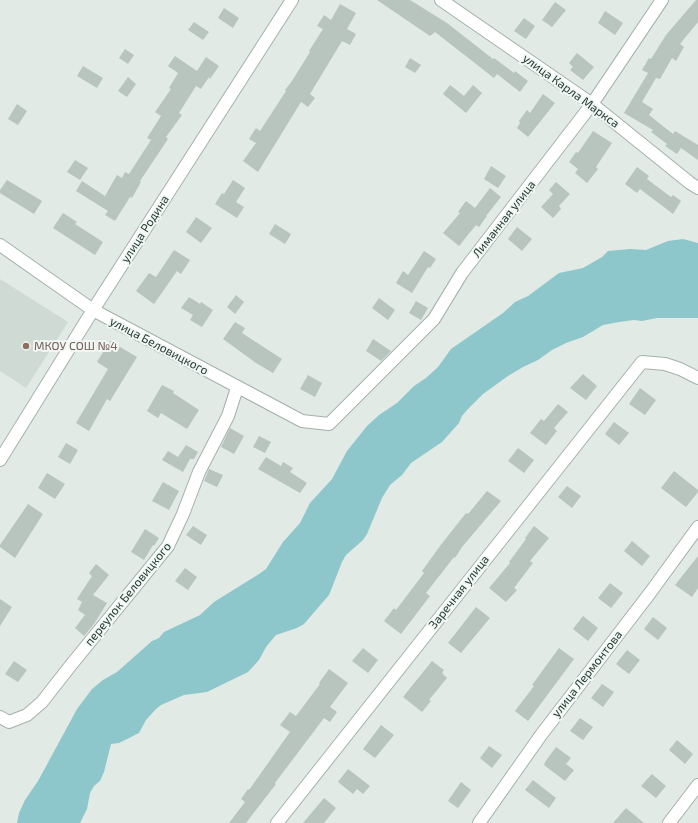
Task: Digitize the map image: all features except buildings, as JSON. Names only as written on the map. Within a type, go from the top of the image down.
[{"type":"street","name":"улица Родина","points":[[0,460],[93,310],[292,0]]},
{"type":"street","name":"улица Карла Маркса","points":[[441,0],[592,104],[698,188]]},
{"type":"street","name":"Лиманная улица","points":[[329,424],[434,320],[462,273],[592,104],[662,0]]},
{"type":"street","name":"улица Беловицкого","points":[[0,245],[93,310],[237,388],[302,421],[329,424]]},
{"type":"street","name":"Заречная улица","points":[[277,823],[642,362],[665,364],[680,369],[698,378]]},
{"type":"street","name":"переулок Беловицкого","points":[[0,717],[9,722],[27,715],[42,702],[70,665],[168,546],[183,514],[199,472],[228,416],[237,388]]},
{"type":"street","name":"улица Лермонтова","points":[[479,823],[541,735],[645,600],[698,527]]},
{"type":"street","points":[[669,823],[698,785]]},
{"type":"shaded area","name":"МКОУ СОШ №4","points":[[0,279],[68,322],[26,388],[0,371]]},
{"type":"water","points":[[683,239],[698,243],[698,318],[657,318],[603,325],[583,337],[552,350],[538,360],[508,376],[483,394],[467,410],[459,423],[442,442],[411,463],[402,475],[390,485],[382,498],[367,534],[363,540],[346,555],[329,595],[304,624],[276,635],[266,647],[259,660],[248,672],[207,692],[184,695],[161,705],[146,720],[139,733],[119,743],[111,744],[104,772],[100,781],[94,786],[90,793],[87,809],[80,823],[17,823],[19,813],[25,800],[38,781],[77,709],[92,689],[103,680],[117,672],[152,641],[159,638],[164,632],[200,615],[214,602],[266,569],[283,542],[300,523],[310,503],[332,479],[347,451],[367,426],[379,415],[397,403],[414,386],[438,367],[451,349],[503,313],[515,302],[528,296],[559,273],[583,268],[602,257],[608,251],[630,249],[646,250],[668,241]]},
{"type":"place","name":"МКОУ СОШ №4","points":[[26,346]]}]
